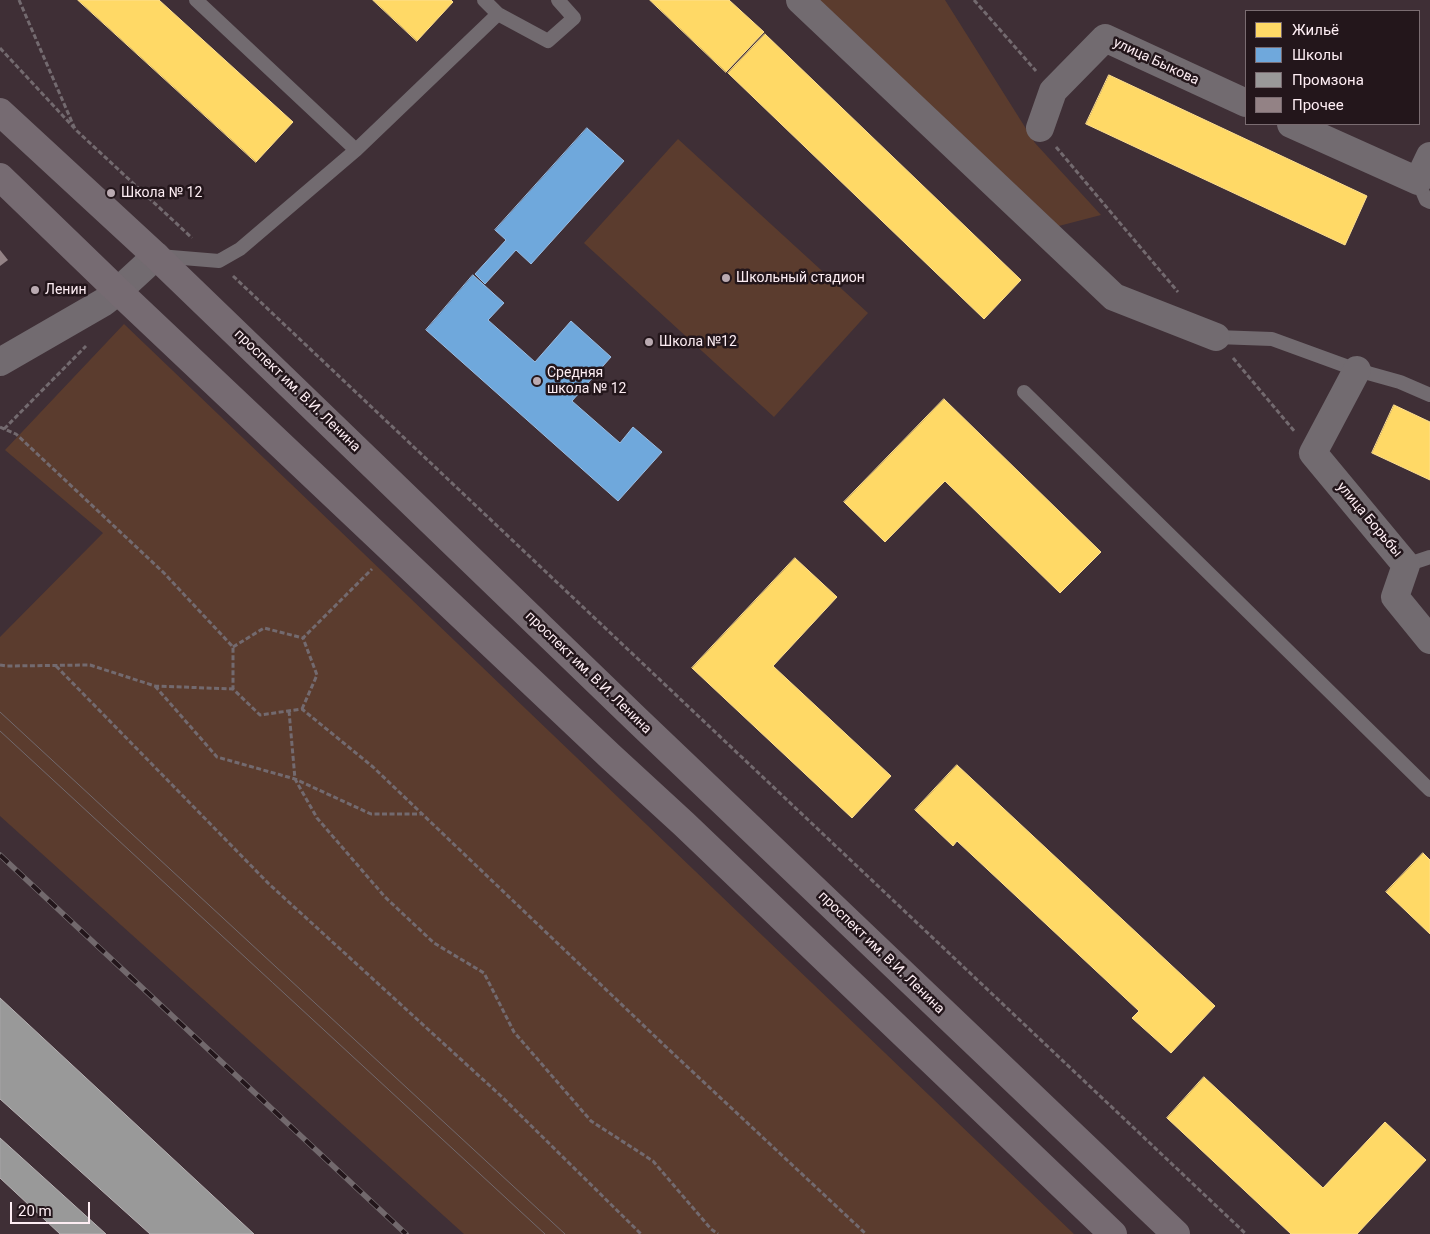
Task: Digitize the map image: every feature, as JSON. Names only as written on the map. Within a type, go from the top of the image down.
[{"type":"main road","name":"проспект им. В.И. Ленина","points":[[0,112],[156,256],[636,719],[1176,1234]]},
{"type":"main road","points":[[0,177],[118,292],[603,750],[684,824],[1113,1234]]},
{"type":"street","points":[[800,0],[1114,297],[1216,337]]},
{"type":"street","name":"улица Быкова","points":[[1053,91],[1105,38],[1245,103]]},
{"type":"street","points":[[1040,128],[1053,91]]},
{"type":"street","points":[[1294,125],[1424,192],[1430,156]]},
{"type":"street","points":[[0,362],[104,302],[118,292],[156,256]]},
{"type":"street","name":"улица Борьбы","points":[[1357,370],[1313,453],[1418,561],[1395,597],[1430,640]]},
{"type":"lane","points":[[196,0],[356,150]]},
{"type":"lane","points":[[484,0],[498,14],[548,41],[574,18],[558,0]]},
{"type":"lane","points":[[156,256],[219,261],[240,249],[356,150],[498,14]]},
{"type":"lane","points":[[1216,337],[1272,339],[1357,370],[1400,382],[1430,395]]},
{"type":"lane","points":[[1024,392],[1430,790]]},
{"type":"path","points":[[19,0],[76,131]]},
{"type":"path","points":[[974,0],[1053,91]]},
{"type":"path","points":[[0,48],[76,131],[219,261],[536,564],[1246,1234]]},
{"type":"path","points":[[90,341],[2,428],[16,434],[164,573],[233,647],[233,689]]},
{"type":"path","points":[[303,638],[362,578]]},
{"type":"path","points":[[233,647],[264,628],[303,638]]},
{"type":"path","points":[[302,709],[317,675],[303,638]]},
{"type":"path","points":[[0,665],[90,665],[155,686],[233,689],[260,715],[302,709],[372,767],[866,1234]]},
{"type":"path","points":[[56,666],[269,884],[501,1096],[640,1234]]},
{"type":"path","points":[[155,686],[217,757],[295,779],[371,814],[422,814]]},
{"type":"path","points":[[289,711],[295,779],[317,818],[385,897],[434,943],[484,973],[514,1032],[591,1120],[653,1161],[718,1234]]},
{"type":"shaded area","points":[[815,0],[945,0],[1035,143],[1101,215],[1055,227]]},
{"type":"shaded area","name":"Школьный стадион","points":[[678,139],[868,313],[774,417],[584,243]]},
{"type":"shaded area","points":[[124,324],[1074,1234],[464,1234],[0,816],[0,637],[103,533],[5,450]]},
{"type":"building: Жильё","points":[[78,0],[159,0],[293,122],[256,162]]},
{"type":"building: Жильё","points":[[373,0],[451,0],[453,2],[417,41]]},
{"type":"building: Жильё","points":[[650,0],[729,0],[764,32],[726,72]]},
{"type":"building: Жильё","points":[[765,34],[1021,280],[984,319],[728,73]]},
{"type":"building: Жильё","points":[[1109,75],[1367,196],[1345,245],[1086,124]]},
{"type":"building: Жильё","points":[[944,399],[1101,552],[1060,593],[945,481],[885,542],[844,502]]},
{"type":"building: Жильё","points":[[1394,405],[1430,422],[1430,480],[1372,453]]},
{"type":"building: Жильё","points":[[795,558],[837,597],[773,666],[891,776],[852,818],[692,668]]},
{"type":"building: Жильё","points":[[957,765],[1215,1006],[1171,1053],[1132,1018],[1139,1011],[957,841],[953,846],[915,810]]},
{"type":"building: Жильё","points":[[1423,853],[1430,860],[1430,934],[1386,892]]},
{"type":"building: Жильё","points":[[1204,1077],[1323,1188],[1385,1122],[1426,1160],[1357,1234],[1291,1234],[1167,1118]]},
{"type":"building: Школы","points":[[587,128],[624,161],[531,264],[516,250],[485,284],[475,274],[506,240],[495,230]]},
{"type":"building: Школы","name":"Средняя школа № 12","points":[[473,275],[504,303],[488,320],[535,362],[571,321],[611,357],[572,401],[620,443],[633,427],[662,452],[618,501],[426,330]]},
{"type":"building: Промзона","points":[[0,998],[254,1234],[150,1234],[0,1099]]},
{"type":"building: Промзона","points":[[0,1138],[106,1234],[60,1234],[0,1178]]},
{"type":"building: Прочее","points":[[0,250],[8,260],[0,266]]},
{"type":"tram line","points":[[0,712],[565,1234]]},
{"type":"tram line","points":[[0,731],[545,1234]]},
{"type":"railway","points":[[0,855],[406,1234]]},
{"type":"place","name":"Школа № 12","points":[[111,193]]},
{"type":"place","name":"Школьный стадион","points":[[726,278]]},
{"type":"place","name":"Ленин","points":[[35,290]]},
{"type":"place","name":"Школа №12","points":[[649,342]]},
{"type":"place","name":"Средняя школа № 12","points":[[537,381]]}]
